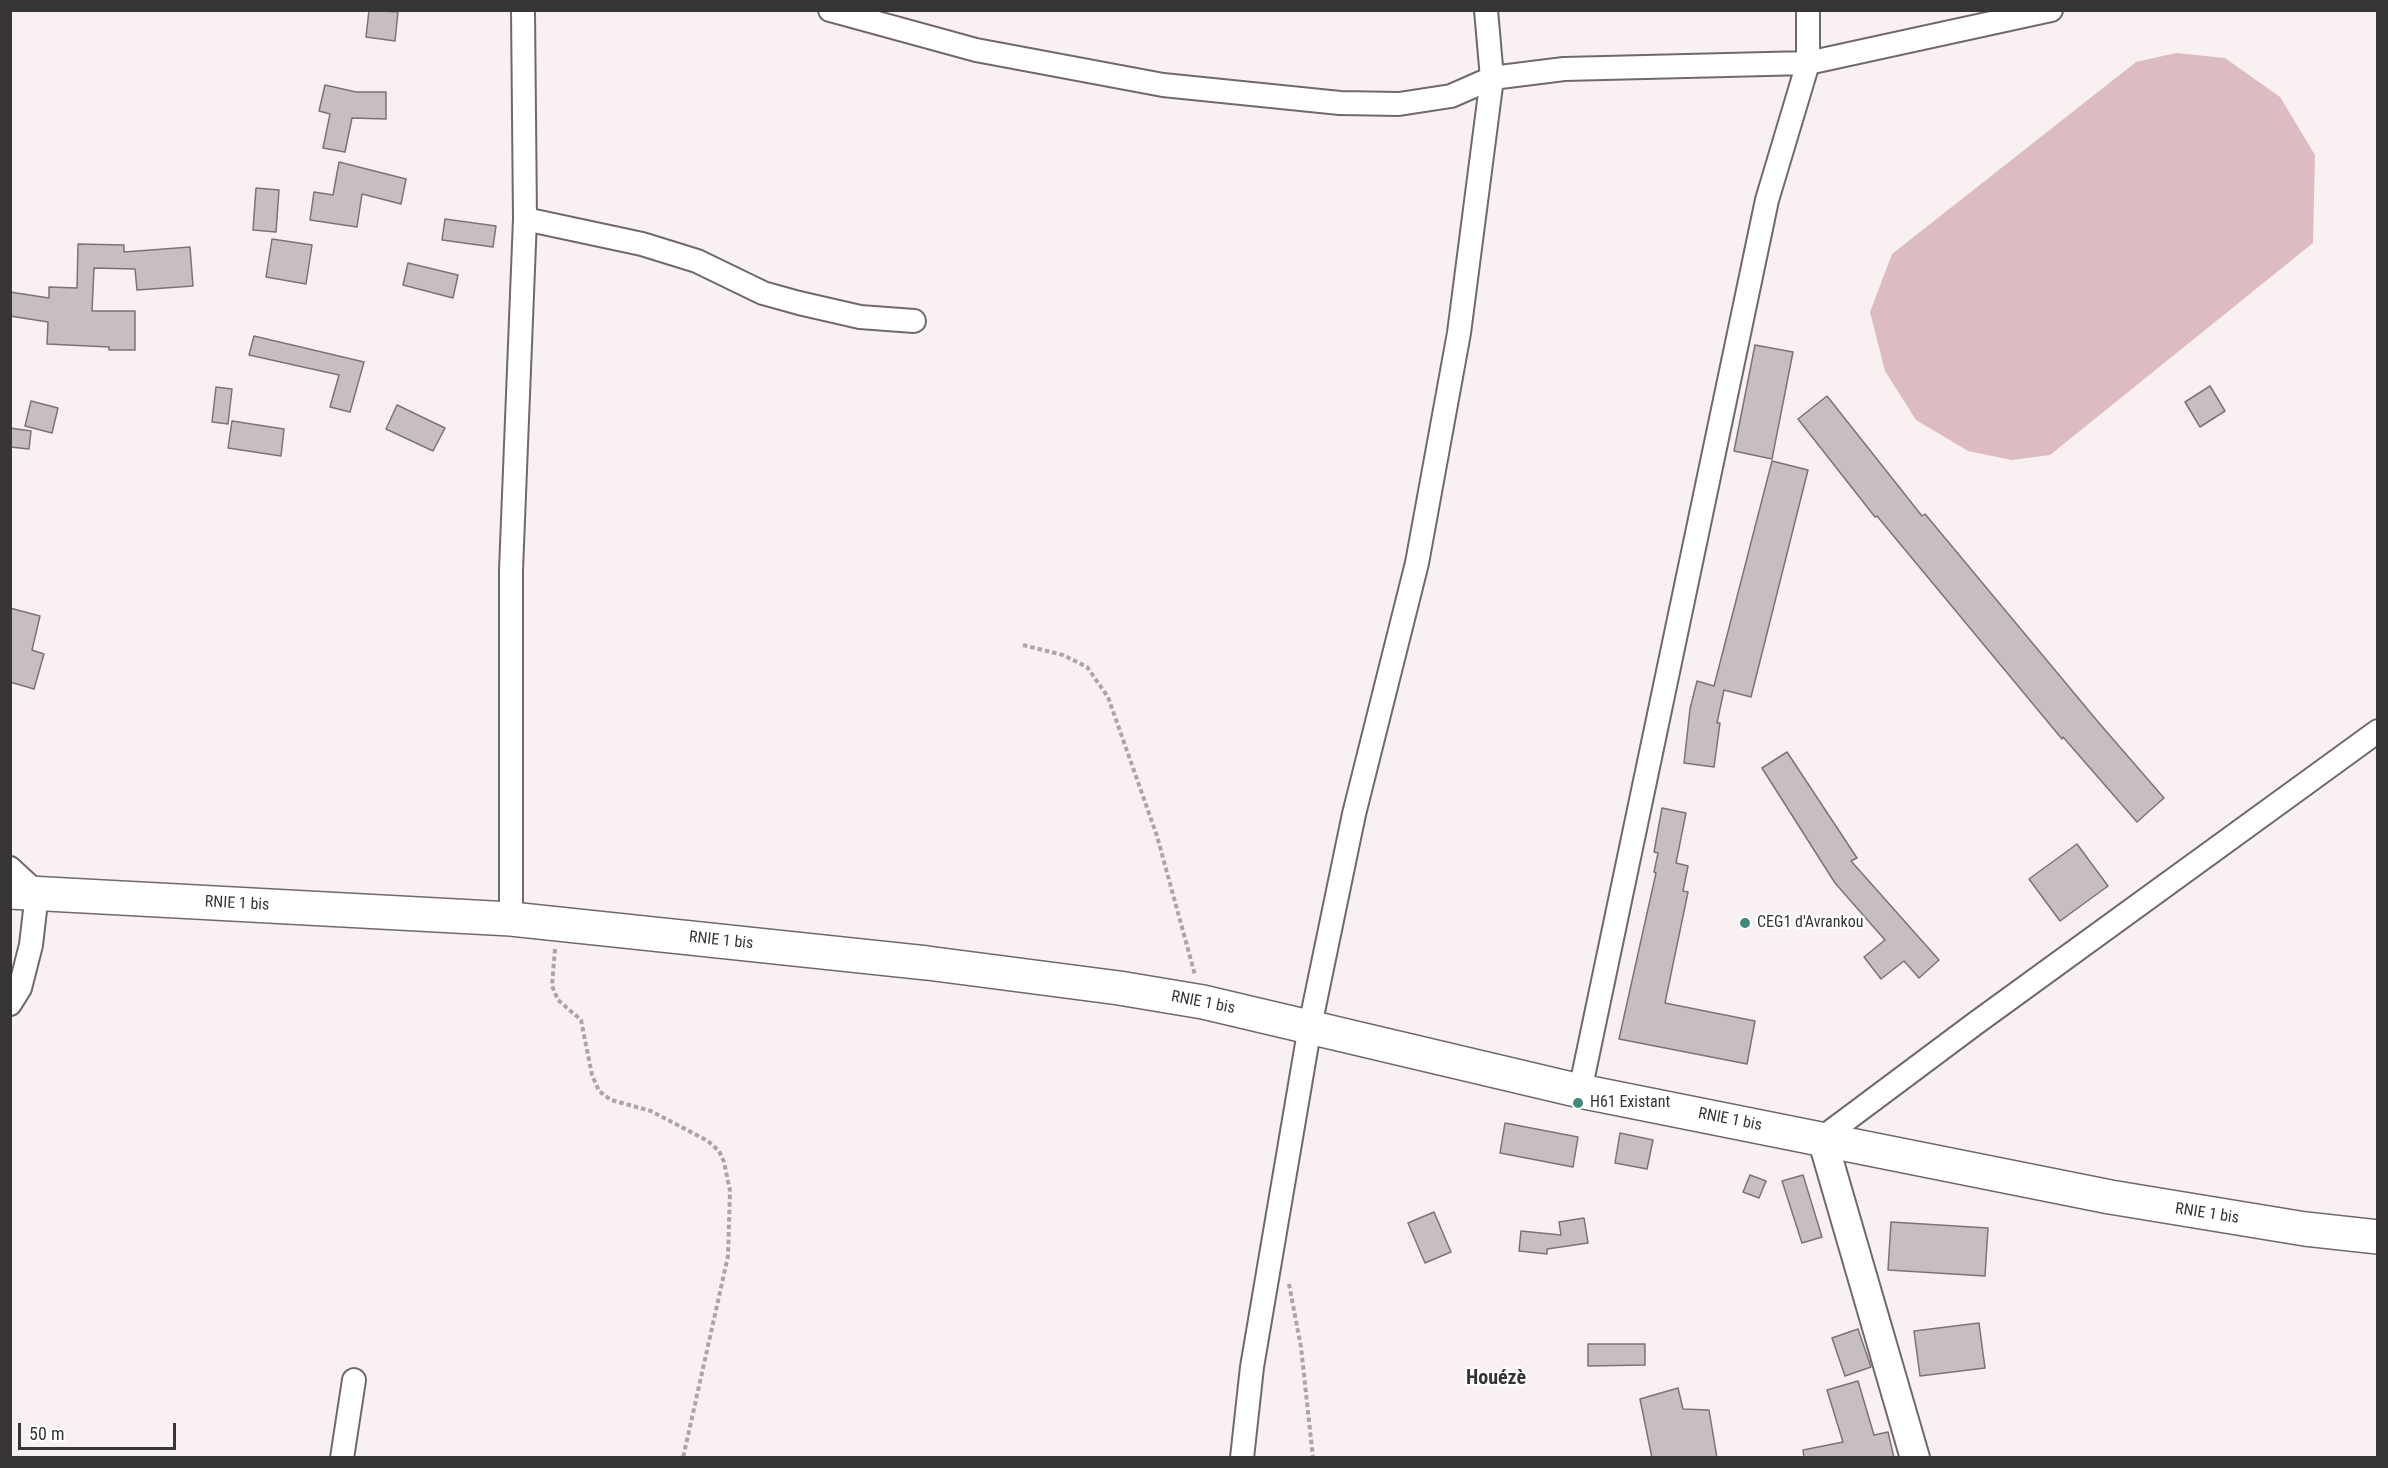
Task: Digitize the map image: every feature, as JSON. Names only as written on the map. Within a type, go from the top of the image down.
[{"type":"main road","name":"RNIE 1 bis","points":[[24,892],[557,923],[927,963],[1119,988],[1203,1002],[1580,1091],[2110,1197],[2306,1229],[2378,1237]]},
{"type":"street","points":[[511,919],[511,570],[525,219],[522,10]]},
{"type":"street","points":[[830,10],[976,50],[1163,85],[1328,102],[1399,104],[1451,96],[1492,78],[1564,69],[1808,63],[2052,10]]},
{"type":"street","points":[[1242,1458],[1252,1367],[1310,1026],[1354,814],[1417,563],[1459,333],[1492,78],[1486,10]]},
{"type":"street","points":[[1580,1091],[1767,200],[1808,63],[1808,10]]},
{"type":"street","points":[[525,219],[642,244],[686,258],[763,293],[799,303],[860,317],[914,321]]},
{"type":"street","points":[[1915,1458],[1822,1138],[1976,1023],[2378,731]]},
{"type":"street","points":[[10,868],[24,892],[31,945],[20,988],[10,1004]]},
{"type":"street","points":[[342,1458],[354,1380]]},
{"type":"path","points":[[1023,645],[1063,655],[1087,667],[1108,697],[1157,836],[1203,1002]]},
{"type":"path","points":[[557,923],[552,987],[558,1000],[581,1020],[592,1075],[599,1091],[610,1100],[651,1111],[708,1141],[719,1151],[724,1162],[730,1191],[728,1256],[683,1458]]},
{"type":"path","points":[[1287,1274],[1301,1347],[1312,1458]]},
{"type":"shaded area","points":[[2176,53],[2225,58],[2280,97],[2315,155],[2313,243],[2050,455],[2012,460],[1968,451],[1916,420],[1885,371],[1870,312],[1892,254],[2136,62]]},
{"type":"building","points":[[369,10],[398,12],[395,41],[366,37]]},
{"type":"building","points":[[325,85],[356,92],[386,92],[386,119],[352,118],[345,152],[323,148],[330,114],[319,111]]},
{"type":"building","points":[[339,162],[406,179],[401,204],[362,194],[357,227],[310,220],[314,192],[333,195]]},
{"type":"building","points":[[256,188],[279,190],[276,232],[253,230]]},
{"type":"building","points":[[445,219],[496,226],[493,247],[442,240]]},
{"type":"building","points":[[272,239],[312,245],[306,284],[266,277]]},
{"type":"building","points":[[78,244],[124,245],[124,252],[190,247],[193,286],[137,290],[135,269],[94,268],[92,311],[135,311],[135,350],[47,344],[48,322],[10,316],[10,292],[49,298],[49,287],[77,288]]},
{"type":"building","points":[[408,263],[458,275],[453,298],[403,285]]},
{"type":"building","points":[[254,336],[364,362],[350,412],[330,407],[339,375],[249,355]]},
{"type":"building","points":[[1755,345],[1793,352],[1772,459],[1734,451]]},
{"type":"building","points":[[2210,386],[2225,411],[2200,427],[2185,402]]},
{"type":"building","points":[[216,387],[232,389],[228,424],[212,422]]},
{"type":"building","points":[[1827,396],[1922,516],[1925,514],[2164,798],[2137,822],[2063,737],[2062,739],[1877,516],[1875,517],[1798,419]]},
{"type":"building","points":[[31,401],[58,408],[52,433],[25,426]]},
{"type":"building","points":[[397,405],[445,428],[433,451],[386,429]]},
{"type":"building","points":[[232,421],[284,429],[281,456],[228,448]]},
{"type":"building","points":[[10,428],[31,431],[29,449],[10,447]]},
{"type":"building","points":[[1772,461],[1808,470],[1751,697],[1724,690],[1717,723],[1720,723],[1714,767],[1684,763],[1690,709],[1697,681],[1714,686]]},
{"type":"building","points":[[10,608],[40,616],[32,650],[44,654],[34,689],[10,682]]},
{"type":"building","points":[[1787,752],[1857,858],[1851,861],[1939,960],[1919,978],[1904,961],[1881,979],[1864,957],[1885,940],[1835,883],[1762,768]]},
{"type":"building","points":[[1662,808],[1686,813],[1676,863],[1688,866],[1683,891],[1688,892],[1665,1003],[1755,1021],[1747,1064],[1619,1039],[1656,873],[1654,872],[1658,853],[1654,852]]},
{"type":"building","points":[[2077,844],[2108,886],[2060,921],[2029,879]]},
{"type":"building","points":[[1505,1123],[1578,1137],[1573,1167],[1500,1153]]},
{"type":"building","points":[[1620,1133],[1653,1140],[1647,1169],[1615,1163]]},
{"type":"building","points":[[1750,1175],[1766,1181],[1759,1198],[1743,1192]]},
{"type":"building","points":[[1803,1175],[1822,1237],[1802,1243],[1782,1181]]},
{"type":"building","points":[[1434,1212],[1451,1252],[1425,1263],[1408,1223]]},
{"type":"building","points":[[1584,1218],[1588,1243],[1547,1249],[1547,1254],[1519,1251],[1521,1231],[1561,1235],[1559,1222]]},
{"type":"building","points":[[1891,1222],[1988,1228],[1985,1276],[1888,1270]]},
{"type":"building","points":[[1979,1323],[1985,1368],[1920,1376],[1914,1331]]},
{"type":"building","points":[[1858,1329],[1871,1367],[1845,1376],[1832,1338]]},
{"type":"building","points":[[1588,1344],[1645,1344],[1645,1365],[1588,1366]]},
{"type":"building","points":[[1858,1381],[1874,1435],[1888,1432],[1894,1458],[1804,1458],[1803,1450],[1843,1442],[1827,1390]]},
{"type":"building","points":[[1678,1388],[1683,1409],[1709,1410],[1717,1458],[1652,1458],[1640,1399]]},
{"type":"place","name":"CEG1 d'Avrankou","points":[[1745,923]]},
{"type":"place","name":"H61 Existant","points":[[1578,1103]]},
{"type":"district","name":"Houézè","points":[[1496,1379]]}]
